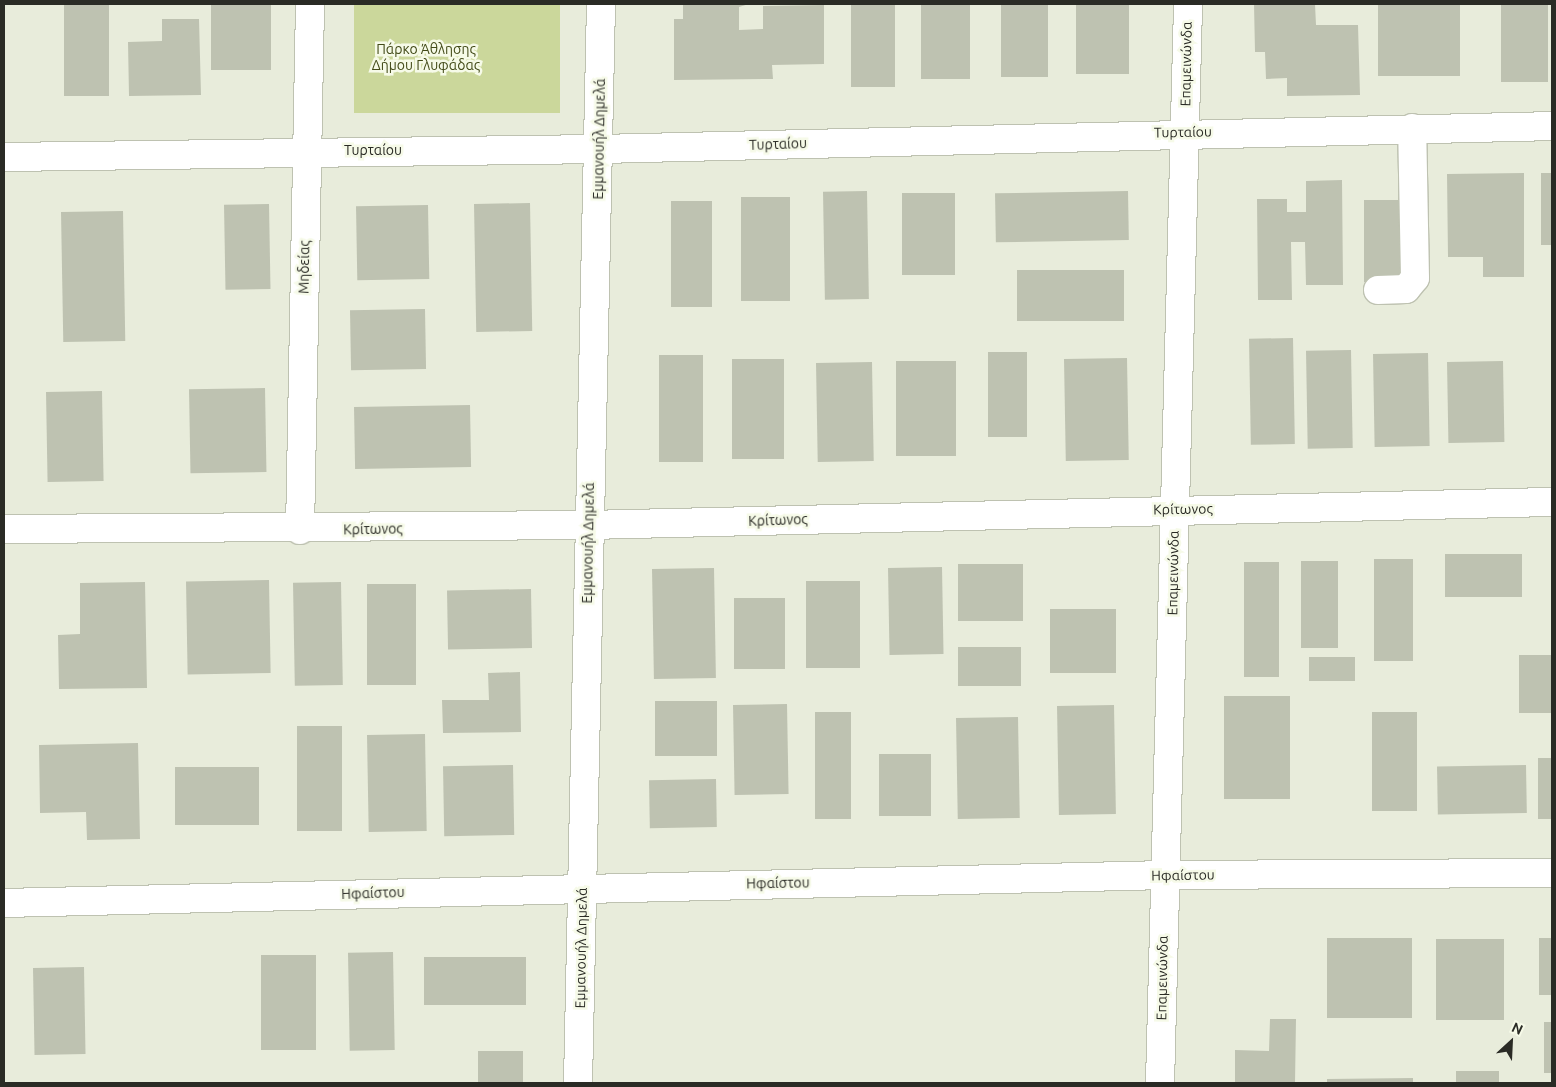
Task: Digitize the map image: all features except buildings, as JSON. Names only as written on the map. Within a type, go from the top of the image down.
[{"type":"street","name":"Μηδείας","points":[[300,530],[305,151],[310,4]]},
{"type":"street","name":"Εμμανουήλ Δημελά","points":[[578,1083],[588,525],[600,149],[601,4]]},
{"type":"street","name":"Επαμεινώνδα","points":[[1160,1083],[1188,4]]},
{"type":"street","name":"Τυρταίου","points":[[4,157],[305,151],[600,149],[1185,132],[1552,126]]},
{"type":"street","points":[[1378,290],[1406,289],[1415,278],[1412,128]]},
{"type":"street","name":"Κρίτωνος","points":[[4,530],[300,530],[588,525],[1175,509],[1552,502]]},
{"type":"street","name":"Ηφαίστου","points":[[4,903],[583,887],[1165,875],[1552,873]]},
{"type":"green space","name":"Πάρκο Άθλησης Δήμου Γλυφάδας","points":[[354,4],[560,4],[560,113],[354,113]]}]
